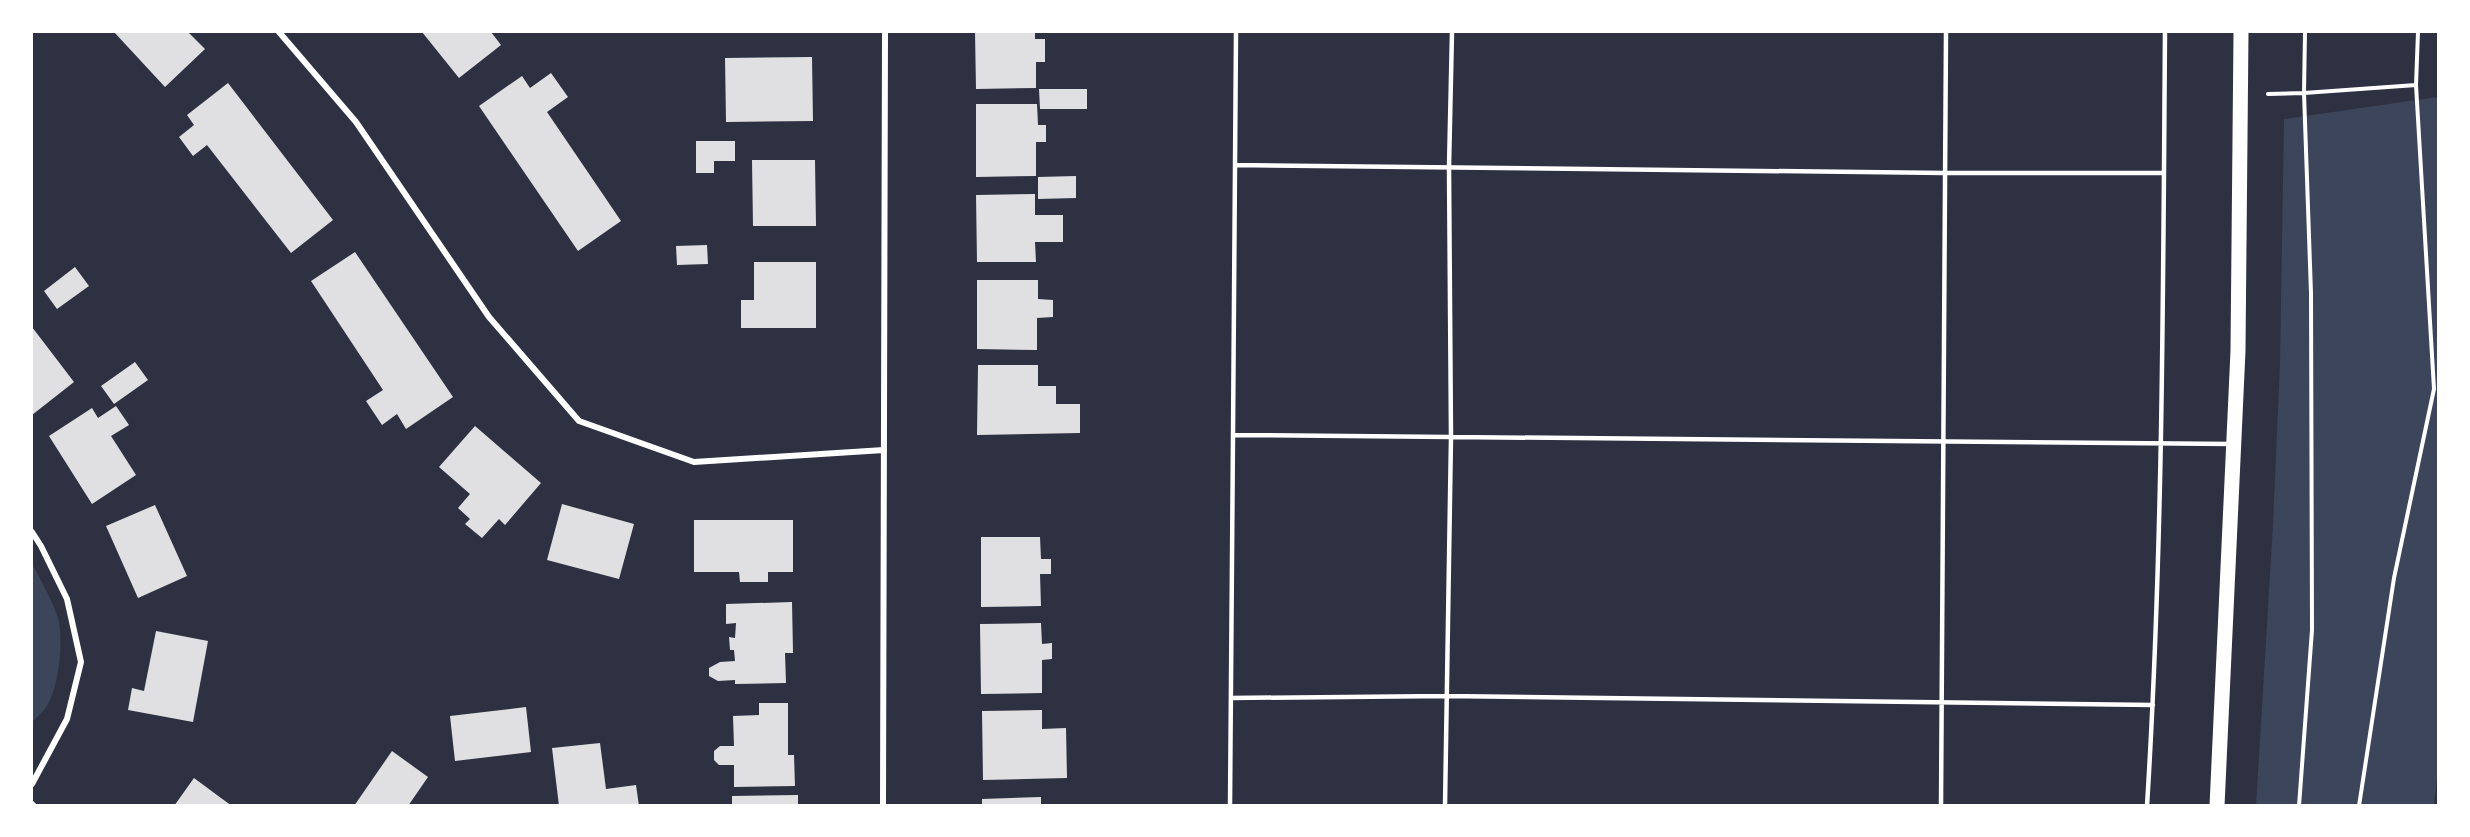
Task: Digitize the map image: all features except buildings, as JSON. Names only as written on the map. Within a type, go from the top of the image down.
[{"type":"main road","points":[[2217,806],[2235,444],[2241,32]]},
{"type":"street","points":[[279,32],[356,122],[489,317],[579,421],[694,462],[884,450]]},
{"type":"street","points":[[883,806],[885,32]]},
{"type":"street","points":[[32,532],[67,599],[81,662],[67,719],[32,784]]},
{"type":"lane","points":[[1230,806],[1236,32]]},
{"type":"lane","points":[[1446,806],[1451,437],[1449,167],[1452,32]]},
{"type":"lane","points":[[1941,806],[1946,32]]},
{"type":"lane","points":[[2147,806],[2153,705],[2160,443],[2165,32]]},
{"type":"lane","points":[[1234,165],[1945,173],[2164,173]]},
{"type":"lane","points":[[1233,435],[2235,444]]},
{"type":"lane","points":[[1231,698],[1446,696],[2153,705]]},
{"type":"path","points":[[2299,806],[2312,630],[2311,293],[2304,93],[2306,32]]},
{"type":"path","points":[[2359,806],[2394,578],[2434,389],[2416,85],[2418,32]]},
{"type":"path","points":[[2240,94],[2304,93],[2416,85]]},
{"type":"shaded area","points":[[2438,72],[2438,770],[2434,805],[2256,806],[2280,363],[2284,119],[2437,97]]},
{"type":"shaded area","points":[[32,563],[56,611],[60,628],[60,652],[57,678],[50,701],[32,722]]}]
